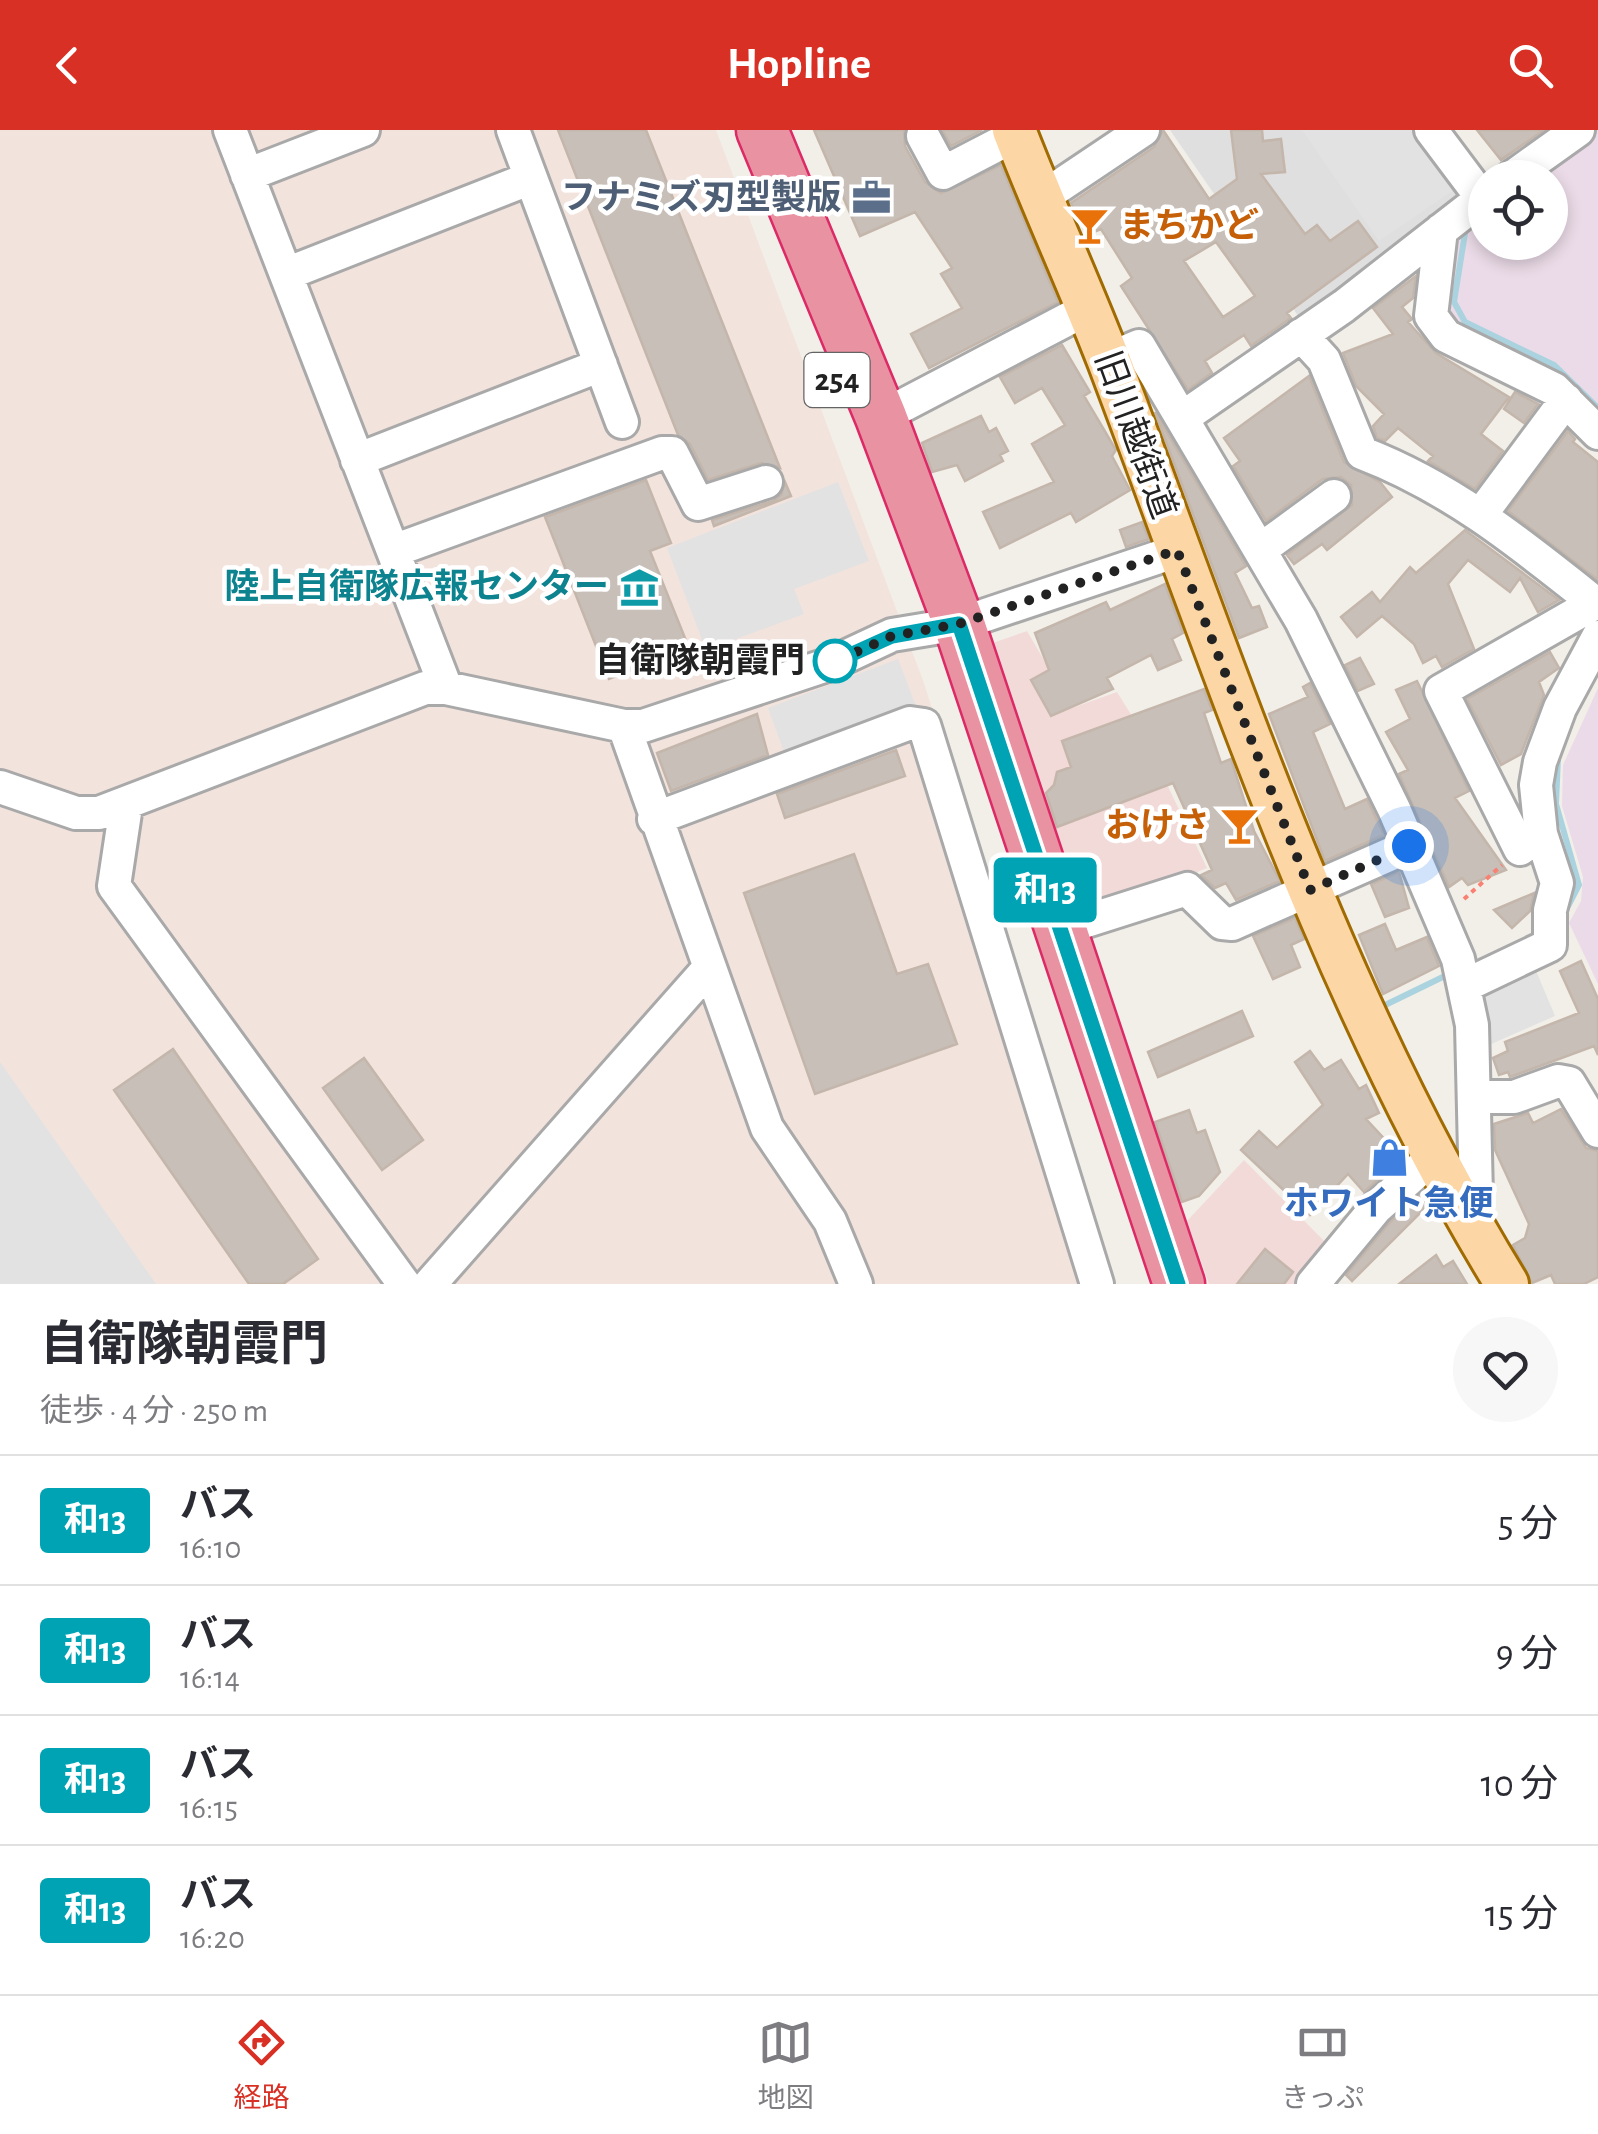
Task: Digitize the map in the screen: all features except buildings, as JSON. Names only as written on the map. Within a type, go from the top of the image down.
[{"type":"highway","name":"254","points":[[740,130],[947,627],[1058,930],[1179,1284]]},
{"type":"highway","name":"254","points":[[762,130],[881,417],[1152,1284]]},
{"type":"main road","name":"旧川越街道","points":[[1015,132],[1108,359],[1177,550],[1310,890],[1374,1042],[1432,1158],[1507,1284]]},
{"type":"street","points":[[230,130],[446,688]]},
{"type":"street","points":[[247,175],[363,130]]},
{"type":"street","points":[[514,130],[622,422]]},
{"type":"street","points":[[1040,199],[1144,130]]},
{"type":"street","points":[[1431,130],[1468,176]]},
{"type":"street","points":[[1535,142],[1578,130]]},
{"type":"street","points":[[923,136],[942,173],[1015,132]]},
{"type":"street","points":[[286,274],[531,178]]},
{"type":"street","points":[[1182,418],[1302,336],[1468,209]]},
{"type":"street","points":[[1441,230],[1430,316],[1446,336],[1554,389],[1598,433]]},
{"type":"street","points":[[881,417],[1087,308]]},
{"type":"street","points":[[1302,336],[1324,360],[1362,454],[1416,474],[1482,513],[1596,604],[1440,691],[1557,882],[1550,945],[1461,974]]},
{"type":"street","points":[[1108,359],[1139,346],[1182,418],[1301,620],[1440,920],[1461,974],[1472,1025],[1476,1196],[1468,1220]]},
{"type":"street","points":[[357,460],[601,365]]},
{"type":"street","points":[[1482,513],[1566,400]]},
{"type":"street","points":[[392,551],[662,453],[672,453],[679,462],[698,504],[766,482]]},
{"type":"street","points":[[1260,550],[1334,496]]},
{"type":"street","points":[[0,787],[76,813],[126,806],[425,688],[446,688],[624,726],[643,726],[830,664],[892,636],[947,627],[1177,550]]},
{"type":"street","points":[[1531,842],[1540,762],[1555,719],[1598,637]]},
{"type":"street","points":[[654,819],[910,723],[924,725],[1098,1284]]},
{"type":"street","points":[[624,726],[767,1128],[830,1222],[856,1284]]},
{"type":"street","points":[[126,806],[114,886],[404,1284]]},
{"type":"street","points":[[1058,930],[1187,889],[1222,923],[1232,924],[1409,846]]},
{"type":"street","points":[[430,1284],[709,968]]},
{"type":"street","points":[[1474,1097],[1514,1097],[1558,1081],[1569,1083],[1598,1131]]},
{"type":"street","points":[[1313,1284],[1376,1208],[1432,1158]]},
{"type":"path","points":[[1440,920],[1531,842]]},
{"type":"shaded area","points":[[0,130],[716,130],[924,683],[1111,1284],[0,1284]]},
{"type":"shaded area","points":[[1170,130],[1421,130],[1467,192],[1303,323]]},
{"type":"shaded area","points":[[1302,130],[1414,130],[1455,189],[1379,241]]},
{"type":"shaded area","points":[[1589,130],[1598,130],[1598,419],[1454,329],[1442,310],[1455,231],[1468,221],[1468,260],[1568,260],[1568,160],[1548,160]]},
{"type":"shaded area","points":[[838,482],[869,561],[794,589],[804,614],[706,650],[667,548]]},
{"type":"shaded area","points":[[1027,631],[1072,708],[1117,692],[1142,732],[1207,868],[1075,921],[984,646]]},
{"type":"shaded area","points":[[898,659],[919,714],[788,763],[768,708]]},
{"type":"shaded area","points":[[1598,688],[1598,984],[1569,923],[1581,901],[1583,877],[1562,806],[1563,765]]},
{"type":"shaded area","points":[[1534,966],[1555,1016],[1489,1045],[1480,990]]},
{"type":"shaded area","points":[[0,1062],[156,1284],[0,1284]]},
{"type":"shaded area","points":[[1244,1160],[1330,1247],[1300,1284],[1209,1284],[1187,1221]]},
{"type":"waterway","points":[[1466,227],[1454,302],[1465,322],[1554,365],[1598,408]]},
{"type":"waterway","points":[[1558,757],[1556,804],[1579,885],[1561,920]]},
{"type":"waterway","points":[[1377,1009],[1451,973]]},
{"type":"bus line","name":"和13","points":[[830,664],[892,636],[959,624],[1178,1284]]},
{"type":"place","name":"フナミズ刃型製版","points":[[871,198]]},
{"type":"place","name":"まちかど","points":[[1089,226]]},
{"type":"place","name":"陸上自衛隊広報センター","points":[[639,587]]},
{"type":"place","name":"自衛隊朝霞門","points":[[835,661]]},
{"type":"place","name":"おけさ","points":[[1240,826]]},
{"type":"place","name":"ホワイト急便","points":[[1389,1157]]},
{"type":"route","points":[[835,661],[830,664],[892,636],[959,624],[1177,550],[1310,890],[1409,846]]}]
